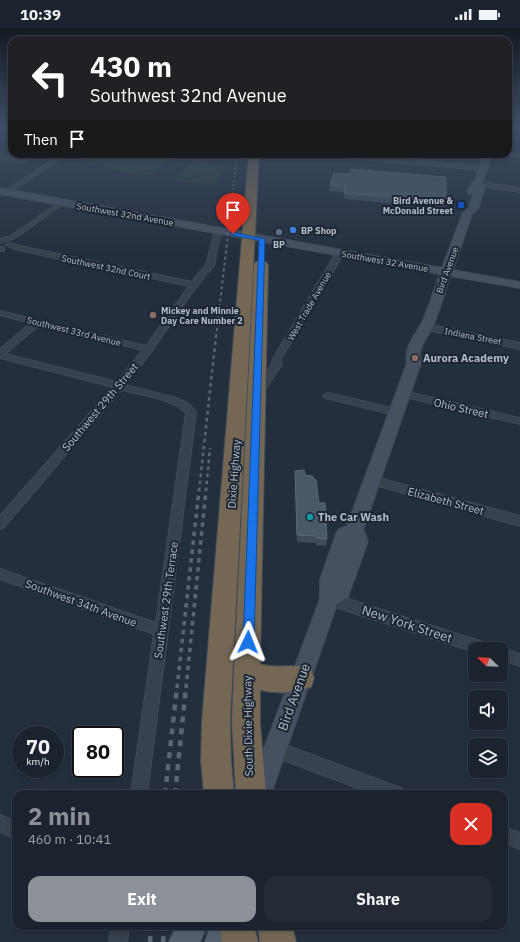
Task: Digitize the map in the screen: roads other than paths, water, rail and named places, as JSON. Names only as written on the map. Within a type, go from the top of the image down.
[{"type":"highway","name":"Dixie Highway","points":[[219,790],[216,761],[216,722],[258,235],[255,168]]},
{"type":"highway","points":[[264,168],[264,181]]},
{"type":"highway","name":"South Dixie Highway","points":[[251,790],[246,723],[257,395],[268,360],[258,235]]},
{"type":"highway","points":[[247,671],[257,677],[272,680],[301,678]]},
{"type":"highway","points":[[238,930],[240,942]]},
{"type":"highway","points":[[276,930],[278,942]]},
{"type":"main road","points":[[184,942],[190,930]]},
{"type":"main road","points":[[220,942],[224,930]]},
{"type":"street","points":[[3,192],[43,168]]},
{"type":"street","points":[[480,168],[484,168]]},
{"type":"street","name":"Bird Avenue","points":[[260,790],[329,599],[341,591],[359,541],[354,530],[414,363],[420,359],[429,334],[426,327],[468,213],[473,209],[476,202],[480,188],[478,184],[484,168]]},
{"type":"street","points":[[478,184],[520,190]]},
{"type":"street","name":"Southwest 32nd Avenue","points":[[3,192],[218,231],[258,235]]},
{"type":"street","points":[[4,245],[61,202]]},
{"type":"street","points":[[194,285],[212,261],[218,231]]},
{"type":"street","name":"Southwest 32 Avenue","points":[[258,235],[340,253],[520,285]]},
{"type":"street","name":"Southwest 32nd Court","points":[[4,245],[194,285]]},
{"type":"street","name":"West Trade Avenue","points":[[268,360],[340,253]]},
{"type":"street","name":"Southwest 29th Street","points":[[0,524],[119,386],[148,349],[194,285]]},
{"type":"street","name":"Southwest 33rd Avenue","points":[[0,313],[148,349]]},
{"type":"street","points":[[0,354],[37,322]]},
{"type":"street","name":"Indiana Street","points":[[426,327],[520,346]]},
{"type":"street","points":[[0,354],[119,386]]},
{"type":"street","name":"Southwest 29th Terrace","points":[[119,386],[173,400],[188,408],[191,412],[162,632],[139,790]]},
{"type":"street","name":"Ohio Street","points":[[403,394],[520,421]]},
{"type":"street","points":[[328,396],[396,412]]},
{"type":"street","name":"Elizabeth Street","points":[[372,480],[520,521]]},
{"type":"street","name":"Southwest 34th Avenue","points":[[0,574],[162,632]]},
{"type":"street","name":"New York Street","points":[[329,599],[468,643]]},
{"type":"street","points":[[508,656],[520,660]]},
{"type":"street","points":[[275,749],[384,790]]},
{"type":"street","points":[[0,823],[12,829]]},
{"type":"street","points":[[508,836],[520,841]]},
{"type":"street","points":[[118,942],[120,930]]},
{"type":"railway","points":[[230,218],[236,168]]},
{"type":"railway","points":[[216,337],[230,217]]},
{"type":"railway","points":[[199,491],[216,336]]},
{"type":"railway","points":[[206,491],[210,448]]},
{"type":"railway","points":[[177,688],[199,490]]},
{"type":"railway","points":[[186,688],[206,490]]},
{"type":"railway","points":[[165,790],[177,687]]},
{"type":"railway","points":[[175,790],[186,687]]},
{"type":"railway","points":[[150,942],[151,930]]},
{"type":"railway","points":[[163,942],[164,930]]},
{"type":"place","name":"Bird Avenue & McDonald Street","points":[[461,205]]},
{"type":"place","name":"BP Shop","points":[[293,230]]},
{"type":"place","name":"BP","points":[[279,232]]},
{"type":"place","name":"Mickey and Minnie Day Care Number 2","points":[[153,315]]},
{"type":"place","name":"Aurora Academy","points":[[415,358]]},
{"type":"place","name":"The Car Wash","points":[[310,517]]}]
